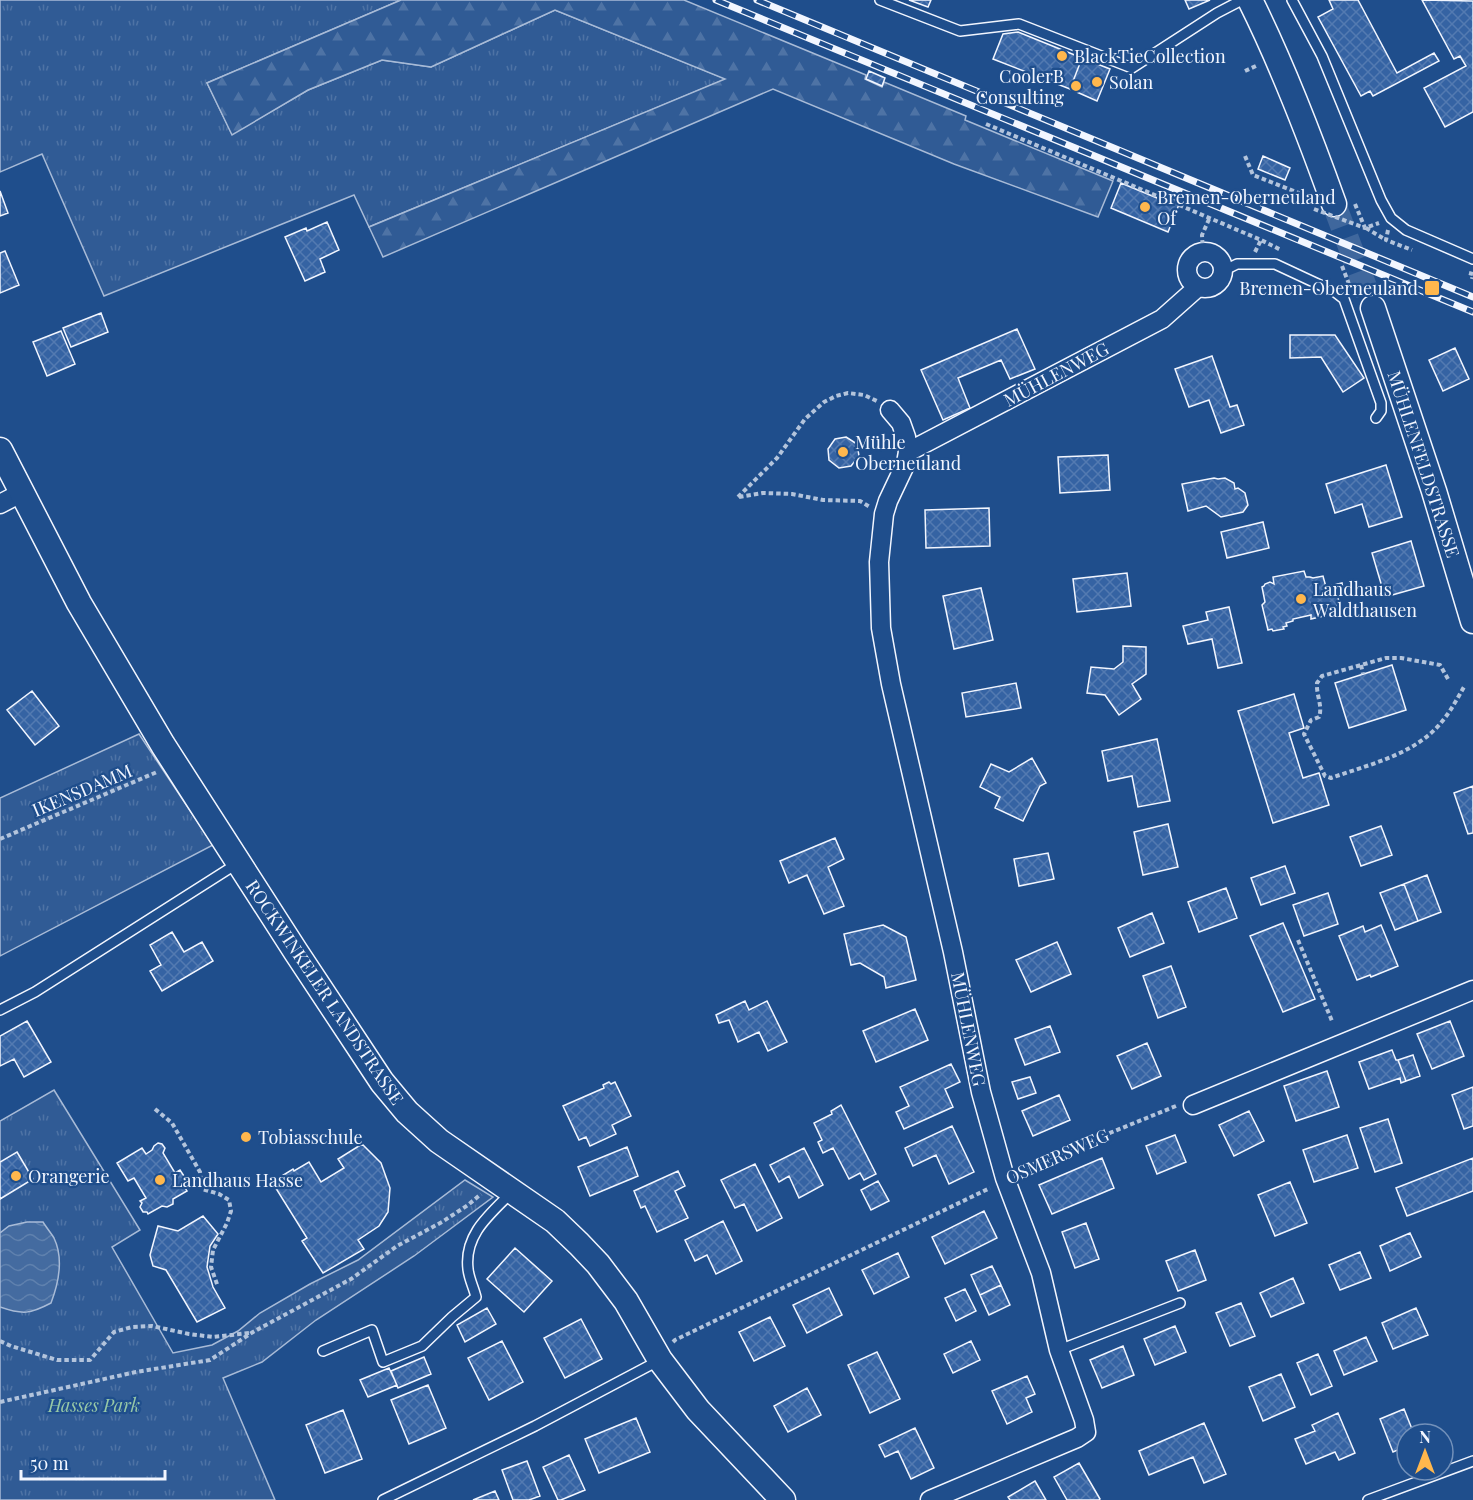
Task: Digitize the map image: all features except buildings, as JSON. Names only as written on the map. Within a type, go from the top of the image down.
[{"type":"main road","points":[[1250,0],[1278,57],[1310,136],[1324,207]]},
{"type":"main road","name":"MÜHLENFELDSTRASSE","points":[[1373,308],[1427,470],[1473,621]]},
{"type":"main road","name":"ROCKWINKELER LANDSTRASSE","points":[[0,450],[11,498],[79,603],[175,764],[382,1082],[407,1112],[439,1141],[555,1221],[579,1244],[598,1264],[626,1301],[660,1360],[698,1410],[783,1500]]},
{"type":"street","points":[[1198,287],[1189,280],[1186,268],[1192,257],[1203,252],[1215,255],[1223,271]]},
{"type":"street","name":"MÜHLENWEG","points":[[930,1500],[1077,1438],[1086,1432],[1084,1420],[1059,1350],[1041,1273],[1005,1178],[981,1092],[941,895],[891,684],[881,628],[879,562],[884,514],[906,463],[908,452],[1162,319],[1198,287],[1215,286],[1223,271]]},
{"type":"street","points":[[890,410],[901,423],[908,452]]},
{"type":"street","points":[[1193,1105],[1473,990]]},
{"type":"lane","points":[[880,0],[960,31],[1020,24],[1132,68],[1217,13],[1242,0]]},
{"type":"lane","points":[[1292,0],[1322,56],[1381,200],[1391,218],[1406,230],[1473,260]]},
{"type":"lane","points":[[1223,271],[1237,264],[1275,264],[1335,292],[1344,299],[1381,403],[1381,411],[1376,418]]},
{"type":"lane","points":[[0,1010],[35,992],[238,863]]},
{"type":"lane","points":[[323,1351],[372,1330],[383,1362],[422,1346],[476,1297],[468,1269],[469,1247],[479,1225],[505,1186]]},
{"type":"lane","points":[[1059,1350],[1180,1303]]},
{"type":"lane","points":[[382,1500],[535,1426],[660,1360]]},
{"type":"lane","points":[[1368,1500],[1473,1461]]},
{"type":"path","points":[[986,124],[1157,196]]},
{"type":"path","points":[[1245,156],[1254,176],[1309,198]]},
{"type":"path","points":[[1179,205],[1261,240]]},
{"type":"path","points":[[1324,207],[1386,240]]},
{"type":"path","points":[[1360,216],[1365,228]]},
{"type":"path","points":[[1203,252],[1202,235],[1210,218]]},
{"type":"path","points":[[1365,228],[1391,218]]},
{"type":"path","points":[[1342,266],[1349,284]]},
{"type":"path","points":[[884,514],[860,501],[823,500],[792,494],[763,493],[738,497],[777,458],[805,419],[824,402],[848,393],[864,395],[890,410]]},
{"type":"path","points":[[1303,723],[1319,717],[1321,711],[1316,690],[1317,682],[1323,676],[1386,658],[1416,660],[1440,665],[1448,679]]},
{"type":"path","points":[[1361,665],[1363,674]]},
{"type":"path","points":[[1311,720],[1304,734],[1323,777],[1331,778],[1397,755],[1417,743],[1443,720],[1464,687]]},
{"type":"path","name":"IKENSDAMM","points":[[0,839],[175,764]]},
{"type":"path","points":[[1298,940],[1332,1021]]},
{"type":"path","name":"OSMERSWEG","points":[[660,1360],[675,1340],[987,1190],[1017,1171],[1174,1106],[1193,1105]]},
{"type":"path","points":[[155,1109],[172,1123],[200,1172],[202,1189],[229,1200],[231,1211],[213,1250],[211,1267],[218,1287]]},
{"type":"path","points":[[0,1402],[136,1372],[210,1360],[253,1332],[351,1279],[397,1246],[505,1186]]},
{"type":"path","points":[[0,1341],[57,1360],[90,1360],[114,1332],[132,1327],[152,1326],[213,1337],[253,1332]]},
{"type":"green space","points":[[0,0],[401,0],[207,83],[232,134],[308,90],[382,60],[431,67],[555,10],[726,79],[369,227],[354,195],[104,296],[42,154],[0,172]]},
{"type":"green space","points":[[401,0],[684,0],[866,75],[865,79],[882,87],[884,82],[966,116],[965,120],[1113,181],[1098,217],[954,164],[773,89],[383,257],[369,227],[725,79],[555,10],[431,67],[382,60],[308,90],[232,135],[207,83]]},
{"type":"green space","points":[[139,734],[213,845],[0,956],[0,798]]},
{"type":"green space","name":"Hasses Park","points":[[54,1090],[140,1230],[112,1247],[173,1353],[212,1345],[238,1331],[260,1313],[358,1260],[465,1180],[493,1197],[414,1256],[316,1320],[262,1362],[223,1378],[275,1500],[0,1500],[0,1121]]},
{"type":"water","points":[[27,1222],[43,1222],[53,1236],[60,1262],[51,1303],[32,1311],[21,1312],[0,1307],[0,1233],[9,1226]]},
{"type":"tunnel","points":[[1334,204],[1373,308]]},
{"type":"railway","points":[[716,0],[1473,312]]},
{"type":"railway","points":[[757,0],[1473,297]]},
{"type":"place","name":"BlackTieCollection","points":[[1062,56]]},
{"type":"place","name":"Solan","points":[[1097,82]]},
{"type":"place","name":"CoolerB Consulting","points":[[1076,86]]},
{"type":"place","name":"Bremen-Oberneuland Of","points":[[1145,207]]},
{"type":"place","name":"Bremen-Oberneuland","points":[[1432,288]]},
{"type":"place","name":"Mühle Oberneuland","points":[[843,452]]},
{"type":"place","name":"Landhaus Waldthausen","points":[[1301,599]]},
{"type":"place","name":"Tobiasschule","points":[[246,1137]]},
{"type":"place","name":"Orangerie","points":[[16,1176]]},
{"type":"place","name":"Landhaus Hasse","points":[[160,1180]]}]
